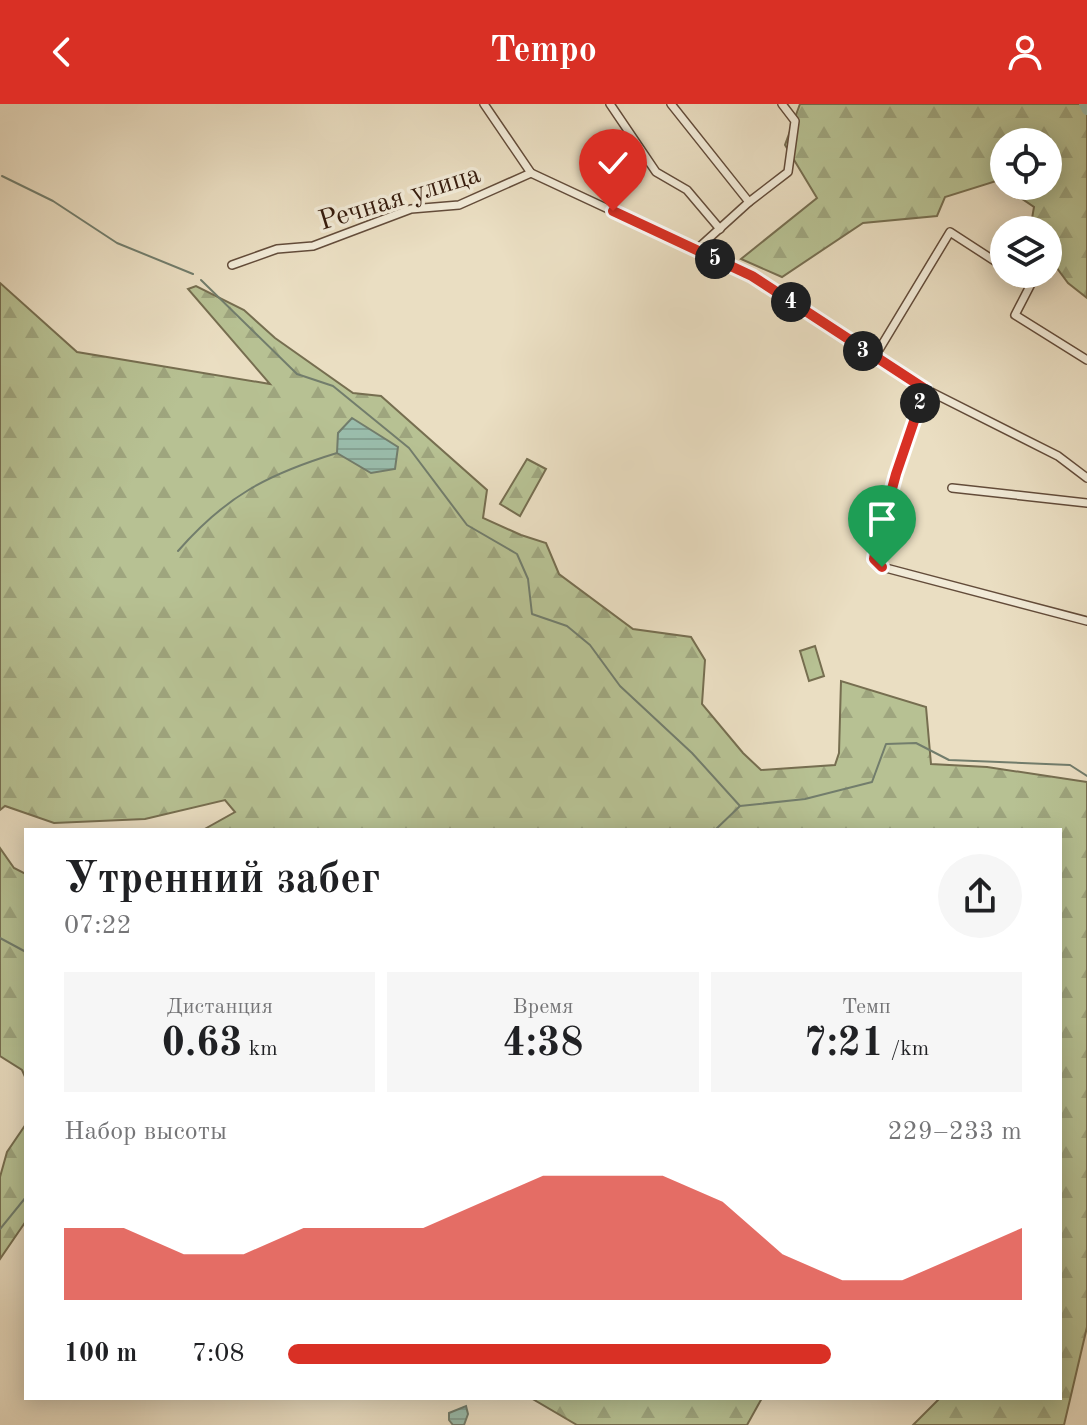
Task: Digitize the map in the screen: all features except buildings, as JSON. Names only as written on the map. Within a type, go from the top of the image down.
[{"type":"street","points":[[484,104],[531,173],[752,276],[925,389],[1058,456],[1087,477]]},
{"type":"street","points":[[610,104],[656,172],[687,190],[720,229]]},
{"type":"street","points":[[671,104],[749,202]]},
{"type":"street","points":[[696,250],[788,172],[795,121],[782,104]]},
{"type":"street","name":"Речная улица","points":[[232,265],[277,249],[313,246],[411,209],[459,205],[531,173]]},
{"type":"street","points":[[874,358],[950,232],[990,258]]},
{"type":"street","points":[[1029,288],[1015,315],[1087,360]]},
{"type":"street","points":[[925,389],[896,474],[874,559],[882,567],[1087,621]]},
{"type":"street","points":[[952,488],[1087,503]]},
{"type":"green space","points":[[800,104],[1087,104],[1087,298],[1062,275],[1062,216],[1032,216],[1034,207],[1024,200],[1062,200],[1062,128],[990,128],[990,183],[945,197],[937,216],[863,223],[782,277],[741,259],[817,198],[785,145]]},
{"type":"green space","points":[[0,283],[77,352],[270,384],[188,289],[196,286],[244,310],[275,338],[353,393],[381,396],[487,490],[483,518],[546,543],[559,574],[633,629],[691,637],[705,660],[702,704],[761,770],[835,765],[839,753],[841,681],[926,707],[931,764],[987,767],[1087,782],[1087,1327],[1064,1425],[913,1425],[938,1400],[1062,1400],[1062,828],[207,828],[235,812],[225,800],[145,819],[54,823],[5,806],[0,810]]},
{"type":"green space","points":[[527,459],[546,469],[520,516],[500,504]]},
{"type":"green space","points":[[815,646],[824,676],[809,681],[800,651]]},
{"type":"green space","points":[[0,848],[14,868],[24,873],[24,1074],[0,1056]]},
{"type":"green space","points":[[24,1127],[24,1224],[0,1259],[0,1177],[7,1152]]},
{"type":"green space","points":[[534,1400],[761,1400],[747,1425],[577,1425]]},
{"type":"shaded area","points":[[352,418],[398,447],[395,469],[371,473],[337,453],[338,433]]},
{"type":"shaded area","points":[[466,1406],[468,1414],[464,1425],[453,1425],[449,1413]]},
{"type":"waterway","points":[[1084,104],[1087,110]]},
{"type":"waterway","points":[[2,176],[53,201],[117,243],[193,274]]},
{"type":"waterway","points":[[201,280],[297,374],[333,386],[409,448],[467,525],[517,554],[528,579],[532,614],[567,626],[590,645],[620,686],[692,753],[740,806]]},
{"type":"waterway","points":[[178,551],[213,515],[250,489],[290,469],[337,453]]},
{"type":"waterway","points":[[717,828],[740,806],[805,799],[872,782],[886,744],[916,743],[949,760],[1070,765],[1087,776]]},
{"type":"waterway","points":[[0,938],[24,951]]},
{"type":"waterway","points":[[0,1229],[24,1199]]},
{"type":"route","points":[[613,211],[752,276],[925,389],[896,474],[875,552],[874,559],[882,567]]}]
